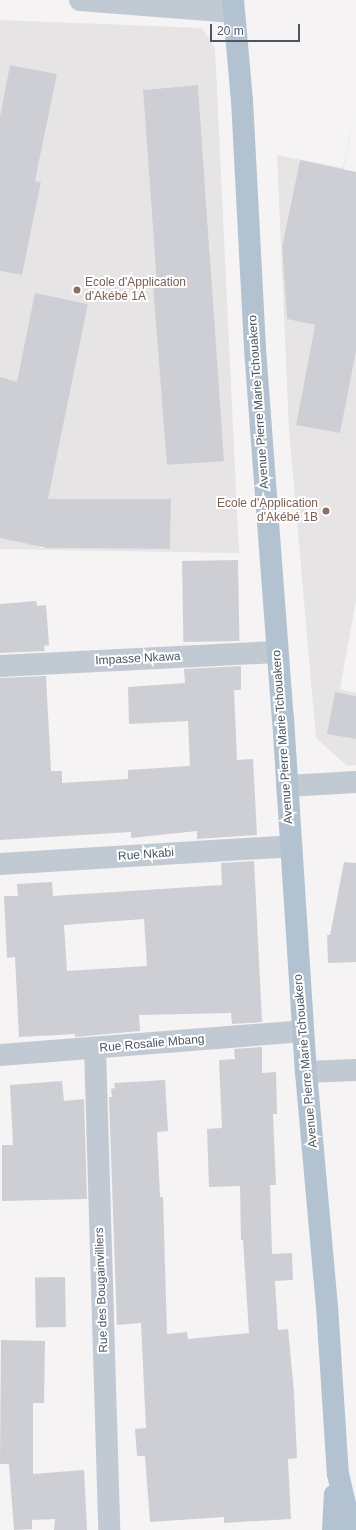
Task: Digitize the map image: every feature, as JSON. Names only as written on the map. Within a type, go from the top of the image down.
[{"type":"main road","name":"Avenue Pierre Marie Tchouakero","points":[[234,6],[242,100],[245,193],[276,652],[287,786],[306,1072],[327,1298],[338,1474]]},
{"type":"main road","points":[[333,1530],[338,1474]]},
{"type":"main road","points":[[338,1474],[351,1530]]},
{"type":"street","points":[[80,0],[234,6]]},
{"type":"street","name":"Impasse Nkawa","points":[[0,666],[276,652]]},
{"type":"street","points":[[287,786],[356,782]]},
{"type":"street","name":"Rue Nkabi","points":[[0,864],[291,846]]},
{"type":"street","name":"Rue Rosalie Mbang","points":[[0,1055],[95,1049],[303,1031]]},
{"type":"street","name":"Rue des Bougainvilliers","points":[[95,1049],[109,1530]]},
{"type":"street","points":[[306,1072],[356,1070]]},
{"type":"shaded area","name":"Ecole d'Application d'Akébé 1A","points":[[0,20],[202,28],[215,48],[239,553],[0,549],[0,538],[29,544],[0,377],[0,271],[22,275],[41,182],[0,174],[0,160],[38,167],[57,74],[10,65],[0,116]],"holes":[[[198,85],[210,254],[155,258],[143,90]],[[210,281],[224,460],[168,465],[153,286]],[[35,293],[88,304],[57,455]],[[40,499],[171,499],[170,549],[40,548]]]},
{"type":"shaded area","name":"Ecole d'Application d'Akébé 1B","points":[[356,107],[326,257],[300,160],[282,247],[287,319],[356,333],[314,329],[296,425],[340,433],[356,352],[356,600],[340,689],[356,693],[356,696],[335,692],[328,734],[356,739],[356,765],[347,766],[316,738],[289,430],[277,155],[343,168]]},
{"type":"building","points":[[10,65],[57,74],[35,181],[41,182],[22,275],[0,271],[0,116]]},
{"type":"building","points":[[198,85],[224,461],[167,465],[153,286],[157,285],[143,90]]},
{"type":"building","points":[[300,160],[356,172],[356,352],[340,433],[296,425],[315,325],[287,319],[282,247]]},
{"type":"building","points":[[35,293],[88,304],[48,499],[171,499],[170,549],[47,548],[0,538],[0,377],[17,382]]},
{"type":"building","points":[[238,560],[239,641],[183,642],[182,561]]},
{"type":"building","points":[[36,601],[37,606],[46,605],[49,645],[44,646],[45,651],[0,653],[0,604]]},
{"type":"building","points":[[241,666],[241,690],[234,690],[237,760],[253,759],[257,835],[197,839],[197,831],[131,838],[131,832],[0,840],[0,678],[46,676],[51,771],[62,771],[62,783],[128,779],[128,770],[190,766],[188,721],[129,724],[128,687],[185,683],[184,669]]},
{"type":"building","points":[[335,692],[356,696],[356,739],[327,734]]},
{"type":"building","points":[[254,861],[262,1022],[232,1024],[231,1013],[139,1015],[140,1031],[75,1037],[75,1034],[19,1037],[15,957],[7,958],[4,896],[18,896],[17,884],[52,882],[53,896],[222,885],[221,863]],"holes":[[[144,919],[147,966],[67,971],[64,925]]]},
{"type":"building","points":[[344,862],[356,863],[356,962],[328,963],[327,935],[330,935]]},
{"type":"building","points":[[262,1047],[262,1073],[276,1072],[277,1114],[273,1114],[276,1185],[270,1185],[272,1254],[292,1253],[293,1280],[275,1281],[278,1330],[288,1329],[294,1392],[297,1458],[288,1459],[291,1519],[224,1523],[224,1517],[150,1522],[145,1456],[137,1456],[135,1429],[146,1428],[141,1323],[117,1325],[109,1097],[112,1097],[111,1089],[115,1088],[114,1083],[165,1080],[168,1131],[157,1132],[160,1197],[163,1197],[167,1334],[187,1332],[188,1339],[249,1333],[243,1240],[241,1240],[240,1186],[209,1187],[207,1129],[222,1128],[219,1060],[235,1059],[234,1049]]},
{"type":"building","points":[[62,1081],[64,1101],[84,1099],[87,1199],[2,1201],[2,1145],[13,1145],[10,1085]]},
{"type":"building","points":[[65,1277],[66,1327],[36,1328],[35,1278]]},
{"type":"building","points":[[1,1340],[45,1341],[44,1403],[33,1403],[33,1474],[84,1470],[87,1530],[54,1530],[55,1519],[32,1520],[32,1529],[14,1530],[9,1464],[0,1464]]},
{"type":"place","name":"Ecole d'Application d'Akébé 1A","points":[[77,290]]},
{"type":"place","name":"Ecole d'Application d'Akébé 1B","points":[[326,511]]}]
